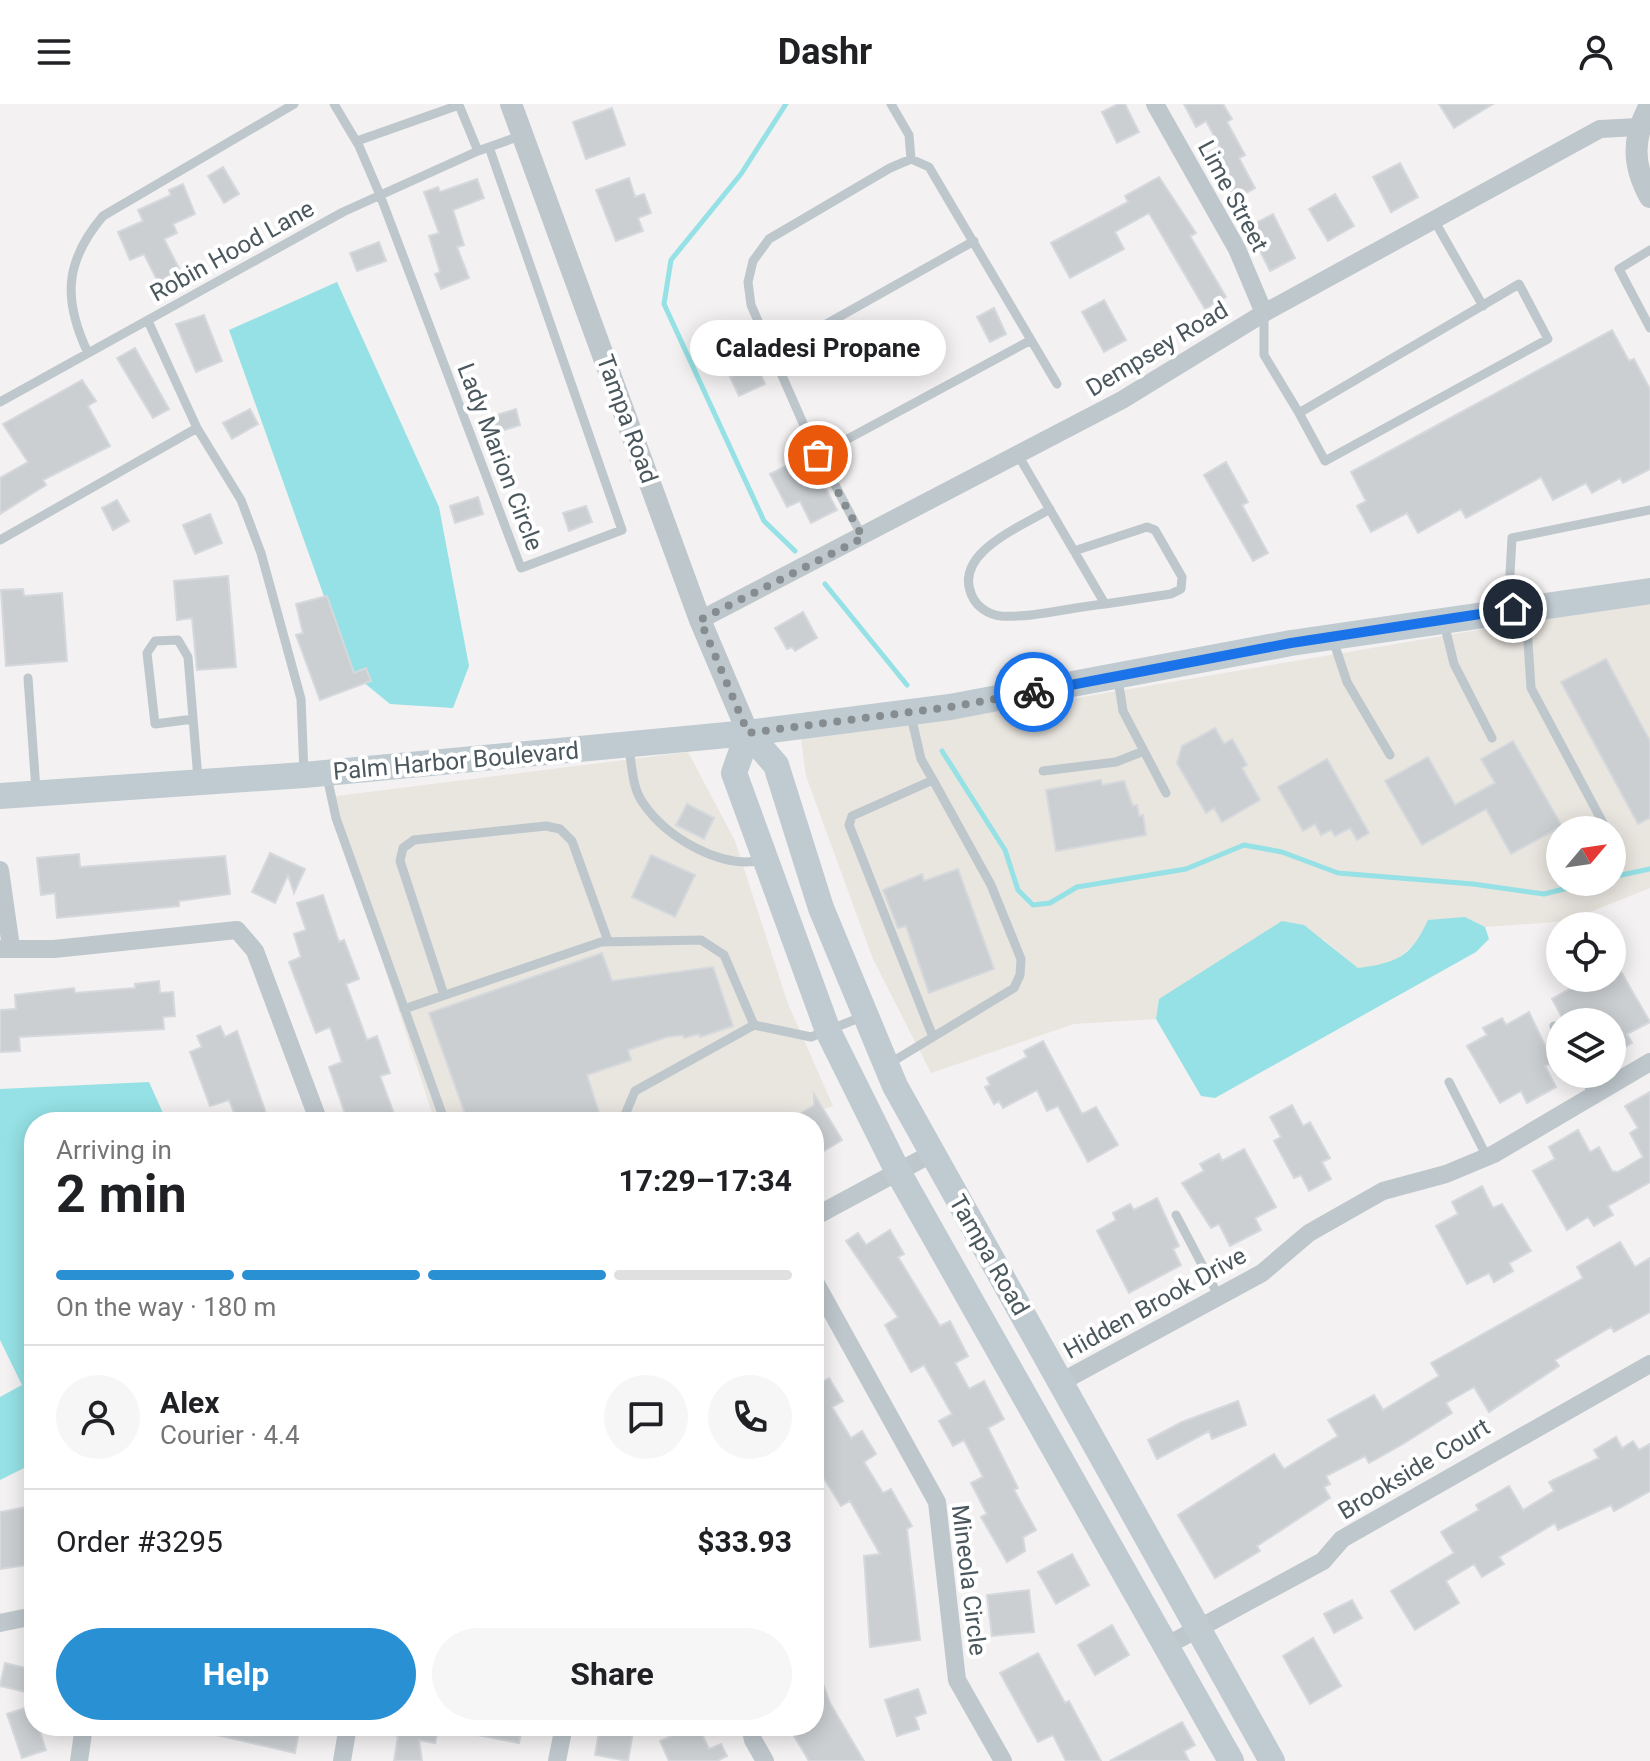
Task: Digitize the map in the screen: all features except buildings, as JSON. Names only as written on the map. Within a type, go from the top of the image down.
[{"type":"main road","points":[[1118,677],[1331,637],[1649,592]]},
{"type":"main road","name":"Palm Harbor Boulevard","points":[[0,796],[315,774],[748,733],[950,707],[1118,677]]},
{"type":"main road","name":"Tampa Road","points":[[1231,1761],[898,1172],[828,1031],[734,773],[748,733],[776,765],[821,908],[886,1066],[931,1154],[1272,1761]]},
{"type":"street","name":"Tampa Road","points":[[511,104],[700,620],[748,733]]},
{"type":"street","name":"Lime Street","points":[[1155,104],[1237,249],[1264,313]]},
{"type":"street","points":[[1650,105],[1638,127],[1635,156],[1639,176],[1650,197]]},
{"type":"street","name":"Dempsey Road","points":[[700,620],[863,538],[1135,392],[1264,313],[1600,129],[1638,127]]},
{"type":"street","points":[[0,870],[5,948],[54,949],[237,930],[255,951],[315,1112]]},
{"type":"street","name":"Hidden Brook Drive","points":[[1061,1382],[1262,1273],[1309,1233],[1383,1191],[1446,1174],[1487,1157],[1650,1062]]},
{"type":"street","points":[[824,1212],[931,1154]]},
{"type":"street","name":"Mineola Circle","points":[[824,1297],[928,1479],[937,1502],[957,1680],[1003,1761]]},
{"type":"street","name":"Brookside Court","points":[[1166,1646],[1323,1561],[1342,1539],[1650,1364]]},
{"type":"street","points":[[0,1623],[24,1618]]},
{"type":"street","points":[[79,1761],[83,1736]]},
{"type":"street","points":[[342,1761],[346,1736]]},
{"type":"street","points":[[557,1761],[562,1736]]},
{"type":"street","points":[[752,1736],[765,1761]]},
{"type":"lane","points":[[88,353],[70,308],[70,275],[89,232],[103,216],[294,104]]},
{"type":"lane","points":[[334,104],[357,141],[380,195]]},
{"type":"lane","points":[[891,104],[909,135],[911,159]]},
{"type":"lane","points":[[357,141],[459,105],[478,151]]},
{"type":"lane","name":"Robin Hood Lane","points":[[0,402],[343,212],[478,151],[523,135]]},
{"type":"lane","name":"Lady Marion Circle","points":[[380,195],[521,568],[622,530],[489,147]]},
{"type":"lane","points":[[863,538],[818,455],[751,305],[748,282],[753,261],[769,239],[890,168],[911,159],[929,167],[1057,384]]},
{"type":"lane","points":[[1434,220],[1483,306]]},
{"type":"lane","points":[[773,354],[974,241]]},
{"type":"lane","points":[[1650,250],[1619,269],[1650,328]]},
{"type":"lane","points":[[1264,313],[1264,355],[1325,461],[1548,339],[1519,284],[1299,413]]},
{"type":"lane","points":[[148,321],[197,428],[241,500],[274,592],[301,699],[315,774],[336,818],[441,1112]]},
{"type":"lane","points":[[818,455],[1031,340]]},
{"type":"lane","points":[[0,540],[197,428]]},
{"type":"lane","points":[[1018,455],[1105,604]]},
{"type":"lane","points":[[1050,509],[974,561],[968,578],[972,597],[984,611],[1001,616],[1105,604],[1171,594],[1181,589],[1182,577],[1155,530],[1147,527],[1074,551]]},
{"type":"lane","points":[[1599,816],[1531,688],[1517,609],[1512,538],[1650,510]]},
{"type":"lane","points":[[1444,620],[1454,664],[1492,738]]},
{"type":"lane","points":[[1331,637],[1347,682],[1390,755]]},
{"type":"lane","points":[[193,719],[155,724],[147,653],[155,641],[178,640],[185,649],[193,719],[199,782]]},
{"type":"lane","points":[[1118,677],[1123,711],[1166,793]]},
{"type":"lane","points":[[28,678],[36,793]]},
{"type":"lane","points":[[886,1066],[1014,988],[1020,975],[1021,959],[991,885],[921,759],[910,712]]},
{"type":"lane","points":[[629,744],[635,783],[642,803],[679,838],[736,862],[765,859]]},
{"type":"lane","points":[[1043,771],[1116,762],[1144,751]]},
{"type":"lane","points":[[933,780],[852,816],[849,825],[933,1037]]},
{"type":"lane","points":[[444,995],[400,861],[403,848],[414,840],[546,826],[560,829],[572,841],[608,941]]},
{"type":"lane","points":[[404,1009],[608,941],[701,940],[724,955],[754,1025]]},
{"type":"lane","points":[[626,1112],[635,1091],[754,1025],[811,1037],[865,1016]]},
{"type":"lane","points":[[1449,1082],[1487,1157]]},
{"type":"lane","points":[[1590,1088],[1594,1095]]},
{"type":"lane","points":[[1176,1215],[1220,1297]]},
{"type":"shaded area","points":[[1650,601],[1650,888],[1590,912],[1546,912],[1546,923],[1485,927],[1465,917],[1419,940],[1391,964],[1358,968],[1323,939],[1159,999],[1156,1019],[1074,1024],[931,1073],[873,959],[806,776],[801,738],[947,720]]},
{"type":"shaded area","points":[[688,752],[735,841],[788,1004],[833,1106],[815,1112],[432,1112],[329,797]]},
{"type":"water","points":[[337,282],[439,507],[469,666],[453,708],[390,704],[351,672],[229,330]]},
{"type":"water","points":[[1465,917],[1485,927],[1489,939],[1476,952],[1215,1098],[1201,1096],[1156,1019],[1159,999],[1282,921],[1304,925],[1358,968],[1383,964],[1401,956],[1415,942],[1428,920]]},
{"type":"water","points":[[149,1082],[162,1112],[24,1112],[24,1468],[0,1480],[0,1397],[22,1385],[0,1340],[0,1089]]},
{"type":"waterway","points":[[786,104],[741,174],[671,260],[664,304],[764,521],[795,551]]},
{"type":"waterway","points":[[825,584],[907,685]]},
{"type":"waterway","points":[[942,751],[1005,850],[1018,890],[1033,905],[1050,903],[1077,887],[1186,869],[1244,845],[1282,852],[1338,873],[1546,894]]},
{"type":"waterway","points":[[1626,874],[1650,869]]},
{"type":"way so far","points":[[818,455],[863,538],[700,620],[748,733],[950,707],[1034,692]]},
{"type":"place","name":"Caladesi Propane","points":[[818,455]]},
{"type":"route","points":[[1034,692],[1291,643],[1513,609]]}]
